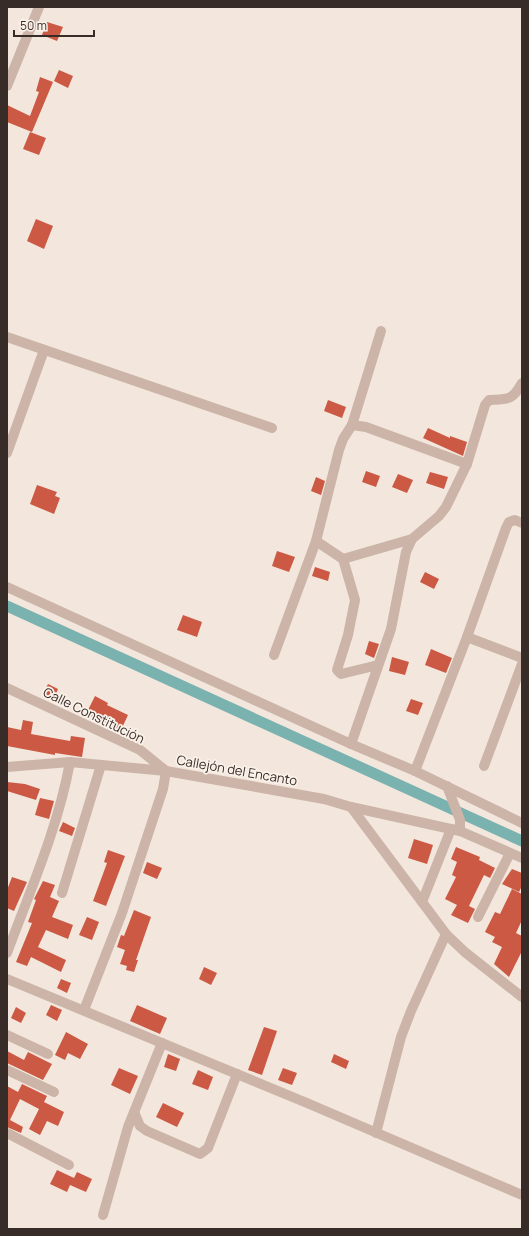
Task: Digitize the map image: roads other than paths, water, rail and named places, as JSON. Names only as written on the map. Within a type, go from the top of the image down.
[{"type":"street","points":[[7,86],[39,7]]},
{"type":"street","points":[[274,655],[316,541],[339,450],[343,439],[352,425],[381,331]]},
{"type":"street","points":[[7,337],[272,428]]},
{"type":"street","points":[[7,453],[44,350]]},
{"type":"street","points":[[351,744],[391,629],[406,552],[412,540],[439,516],[446,507],[467,464],[485,405],[489,400],[509,399],[515,395],[522,383]]},
{"type":"street","points":[[352,425],[366,427],[467,464]]},
{"type":"street","points":[[415,771],[467,637],[506,528],[509,522],[515,520],[522,523]]},
{"type":"street","points":[[343,559],[412,540]]},
{"type":"street","points":[[316,541],[343,559],[355,600],[348,635],[337,670],[341,674],[378,665]]},
{"type":"street","points":[[7,587],[351,744],[415,771],[449,790],[522,823]]},
{"type":"street","points":[[467,637],[522,658]]},
{"type":"street","points":[[484,766],[522,664]]},
{"type":"street","name":"Calle Constitución","points":[[7,688],[140,750],[166,771]]},
{"type":"street","points":[[7,954],[38,871],[59,808],[70,762]]},
{"type":"street","name":"Callejón del Encanto","points":[[7,767],[70,762],[166,771],[324,800],[455,830],[522,858]]},
{"type":"street","points":[[62,893],[101,765]]},
{"type":"street","points":[[84,1010],[122,913],[163,789],[166,771]]},
{"type":"street","points":[[422,902],[460,820],[449,790]]},
{"type":"street","points":[[351,807],[446,934],[466,953],[522,997]]},
{"type":"street","points":[[478,917],[510,853]]},
{"type":"street","points":[[376,1133],[401,1037],[411,1011],[446,934]]},
{"type":"street","points":[[7,979],[237,1074],[522,1195]]},
{"type":"street","points":[[7,1035],[48,1054]]},
{"type":"street","points":[[103,1215],[122,1144],[162,1043]]},
{"type":"street","points":[[7,1070],[54,1092]]},
{"type":"street","points":[[134,1112],[140,1126],[147,1131],[200,1154],[208,1148],[237,1074]]},
{"type":"street","points":[[7,1134],[69,1165]]},
{"type":"waterway","points":[[7,606],[522,841]]}]
